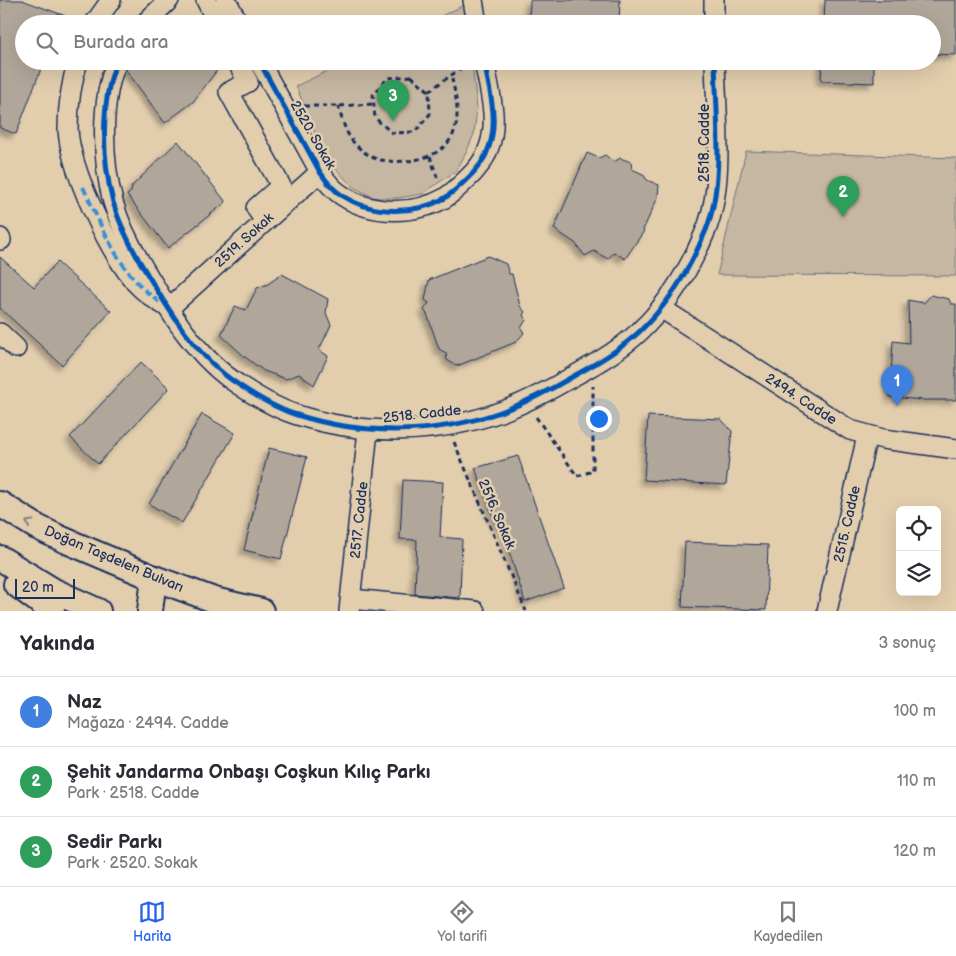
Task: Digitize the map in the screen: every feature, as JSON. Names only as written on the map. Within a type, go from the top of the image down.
[{"type":"main road","name":"Doğan Taşdelen Bulvarı","points":[[0,504],[30,523],[62,539],[154,578],[190,601],[214,600],[261,611]]},
{"type":"main road","points":[[0,558],[54,591],[98,611]]},
{"type":"main road","points":[[0,573],[52,611]]},
{"type":"main road","points":[[150,611],[154,578]]},
{"type":"street","points":[[101,15],[112,0]]},
{"type":"street","points":[[153,15],[169,0]]},
{"type":"street","points":[[206,0],[214,15]]},
{"type":"street","points":[[226,0],[234,15]]},
{"type":"street","points":[[473,0],[476,15]]},
{"type":"street","points":[[714,0],[714,15]]},
{"type":"street","name":"2518. Cadde","points":[[75,70],[69,103],[68,130],[74,160],[83,186],[111,245],[136,283],[169,308]]},
{"type":"street","name":"2518. Cadde","points":[[113,70],[107,102],[108,180],[122,227],[169,308],[202,354],[218,370],[260,399],[294,415],[327,424],[368,430],[408,430],[447,426],[501,411],[525,401],[593,365],[636,336],[675,289],[707,228],[712,209],[717,166],[715,70]]},
{"type":"street","points":[[242,70],[248,82],[229,92],[281,186],[256,208],[265,221]]},
{"type":"street","name":"2520. Sokak","points":[[264,70],[329,185],[342,196],[368,207],[410,210],[428,206],[444,198],[469,178],[489,149],[493,132],[493,113],[486,70]]},
{"type":"street","name":"2519. Sokak","points":[[169,308],[320,172]]},
{"type":"street","name":"2494. Cadde","points":[[661,308],[850,430],[867,436],[956,449]]},
{"type":"street","points":[[0,333],[16,348]]},
{"type":"street","name":"2517. Cadde","points":[[350,605],[368,430]]},
{"type":"street","name":"2515. Cadde","points":[[827,611],[867,436]]},
{"type":"street","points":[[350,605],[475,611]]},
{"type":"path","points":[[429,91],[458,70]]},
{"type":"path","points":[[338,106],[348,133],[355,144],[367,154],[380,160],[406,161],[430,156],[448,144],[456,126],[457,103],[451,75]]},
{"type":"path","points":[[411,76],[429,91],[430,114],[415,132],[392,133],[375,118],[374,104],[373,95],[388,78],[411,76]]},
{"type":"path","points":[[283,105],[338,106],[374,104]]},
{"type":"path","points":[[525,401],[577,476],[592,471],[593,365]]},
{"type":"shaded area","points":[[464,5],[466,15],[443,15]]},
{"type":"shaded area","points":[[329,70],[473,70],[477,108],[474,134],[456,171],[422,194],[398,198],[375,198],[353,187],[333,166],[319,143],[296,86]]},
{"type":"shaded area","points":[[746,151],[956,158],[956,276],[717,275]]},
{"type":"building","points":[[0,0],[22,0],[63,15],[15,15],[15,70],[41,70],[16,134],[0,128]]},
{"type":"building","points":[[530,0],[620,0],[619,15],[529,15]]},
{"type":"building","points":[[825,0],[956,0],[956,55],[941,54],[941,15],[824,15]]},
{"type":"building","points":[[126,70],[217,70],[193,102],[165,123]]},
{"type":"building","points":[[822,70],[874,70],[874,83],[821,81]]},
{"type":"building","points":[[178,141],[226,202],[168,248],[127,195],[131,192],[132,186]]},
{"type":"building","points":[[587,153],[599,158],[605,155],[614,162],[620,158],[631,162],[632,169],[643,174],[647,180],[659,185],[658,197],[644,231],[625,259],[614,252],[608,259],[594,251],[585,256],[575,243],[554,229]]},
{"type":"building","points":[[488,256],[506,264],[509,274],[512,274],[520,306],[525,312],[523,315],[526,320],[521,328],[524,333],[516,342],[457,366],[447,360],[446,353],[439,349],[424,310],[429,303],[425,300],[429,280]]},
{"type":"building","points":[[0,257],[34,287],[57,262],[111,311],[62,365],[0,308]]},
{"type":"building","points":[[282,274],[328,299],[326,313],[331,325],[319,350],[328,356],[314,385],[299,374],[286,379],[264,371],[221,335],[235,306],[246,310],[257,288],[268,284]]},
{"type":"building","points":[[931,295],[949,299],[951,304],[956,304],[956,400],[890,397],[893,341],[909,343],[908,300],[924,303]]},
{"type":"building","points":[[141,362],[169,388],[98,464],[70,437]]},
{"type":"building","points":[[202,414],[235,433],[182,523],[149,504]]},
{"type":"building","points":[[648,416],[721,419],[732,431],[726,485],[644,480]]},
{"type":"building","points":[[269,448],[307,457],[281,559],[244,550]]},
{"type":"building","points":[[518,456],[564,588],[525,602],[501,525],[497,527],[475,468]]},
{"type":"building","points":[[403,480],[443,482],[440,537],[462,539],[460,598],[415,594],[417,540],[400,539]]},
{"type":"building","points":[[685,542],[768,545],[766,610],[682,607]]},
{"type":"marked path","points":[[83,187],[106,236],[125,267],[148,293],[163,304]]},
{"type":"cycle path","points":[[114,70],[105,112],[104,131],[109,186],[113,202],[121,225],[136,255],[183,330],[208,360],[223,373],[253,394],[282,409],[322,422],[348,427],[400,430],[453,425],[478,419],[521,404],[555,387],[612,353],[631,339],[657,313],[674,291],[688,268],[706,230],[712,211],[716,191],[718,147],[715,70]]},
{"type":"cycle path","points":[[264,70],[320,172],[330,185],[339,194],[354,202],[367,207],[394,210],[420,208],[445,198],[469,177],[482,161],[489,147],[493,126],[492,104],[486,70]]},
{"type":"place","name":"Sedir Parkı","points":[[393,121]]},
{"type":"place","name":"Şehit Jandarma Onbaşı Coşkun Kılıç Parkı","points":[[843,217]]},
{"type":"place","name":"Naz","points":[[897,406]]}]
